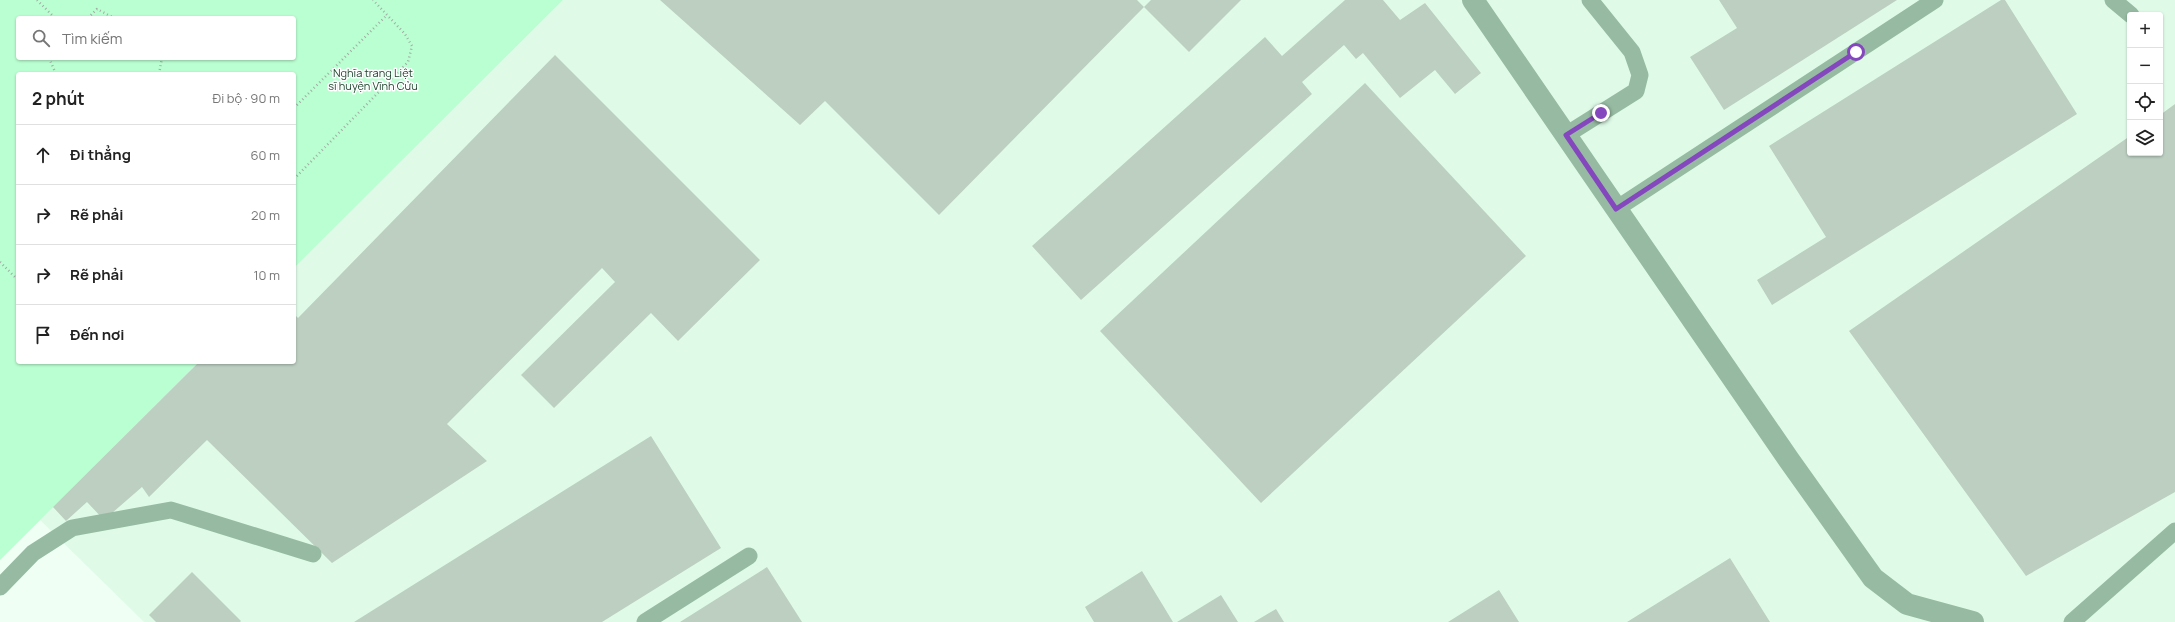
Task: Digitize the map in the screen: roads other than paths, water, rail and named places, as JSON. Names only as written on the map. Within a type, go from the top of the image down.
[{"type":"street","points":[[1473,0],[1789,460],[1873,578],[1907,604],[1973,622]]},
{"type":"lane","points":[[1566,135],[1636,91],[1640,75],[1632,52],[1590,0]]},
{"type":"lane","points":[[1616,209],[1935,0]]},
{"type":"lane","points":[[2113,0],[2127,12]]},
{"type":"lane","points":[[0,587],[33,553],[72,528],[171,510],[313,554]]},
{"type":"lane","points":[[2072,622],[2175,532]]},
{"type":"lane","points":[[645,622],[749,556]]},
{"type":"park label","name":"Nghĩa trang Liệt sĩ huyện Vĩnh Cửu","points":[[373,78]]}]
